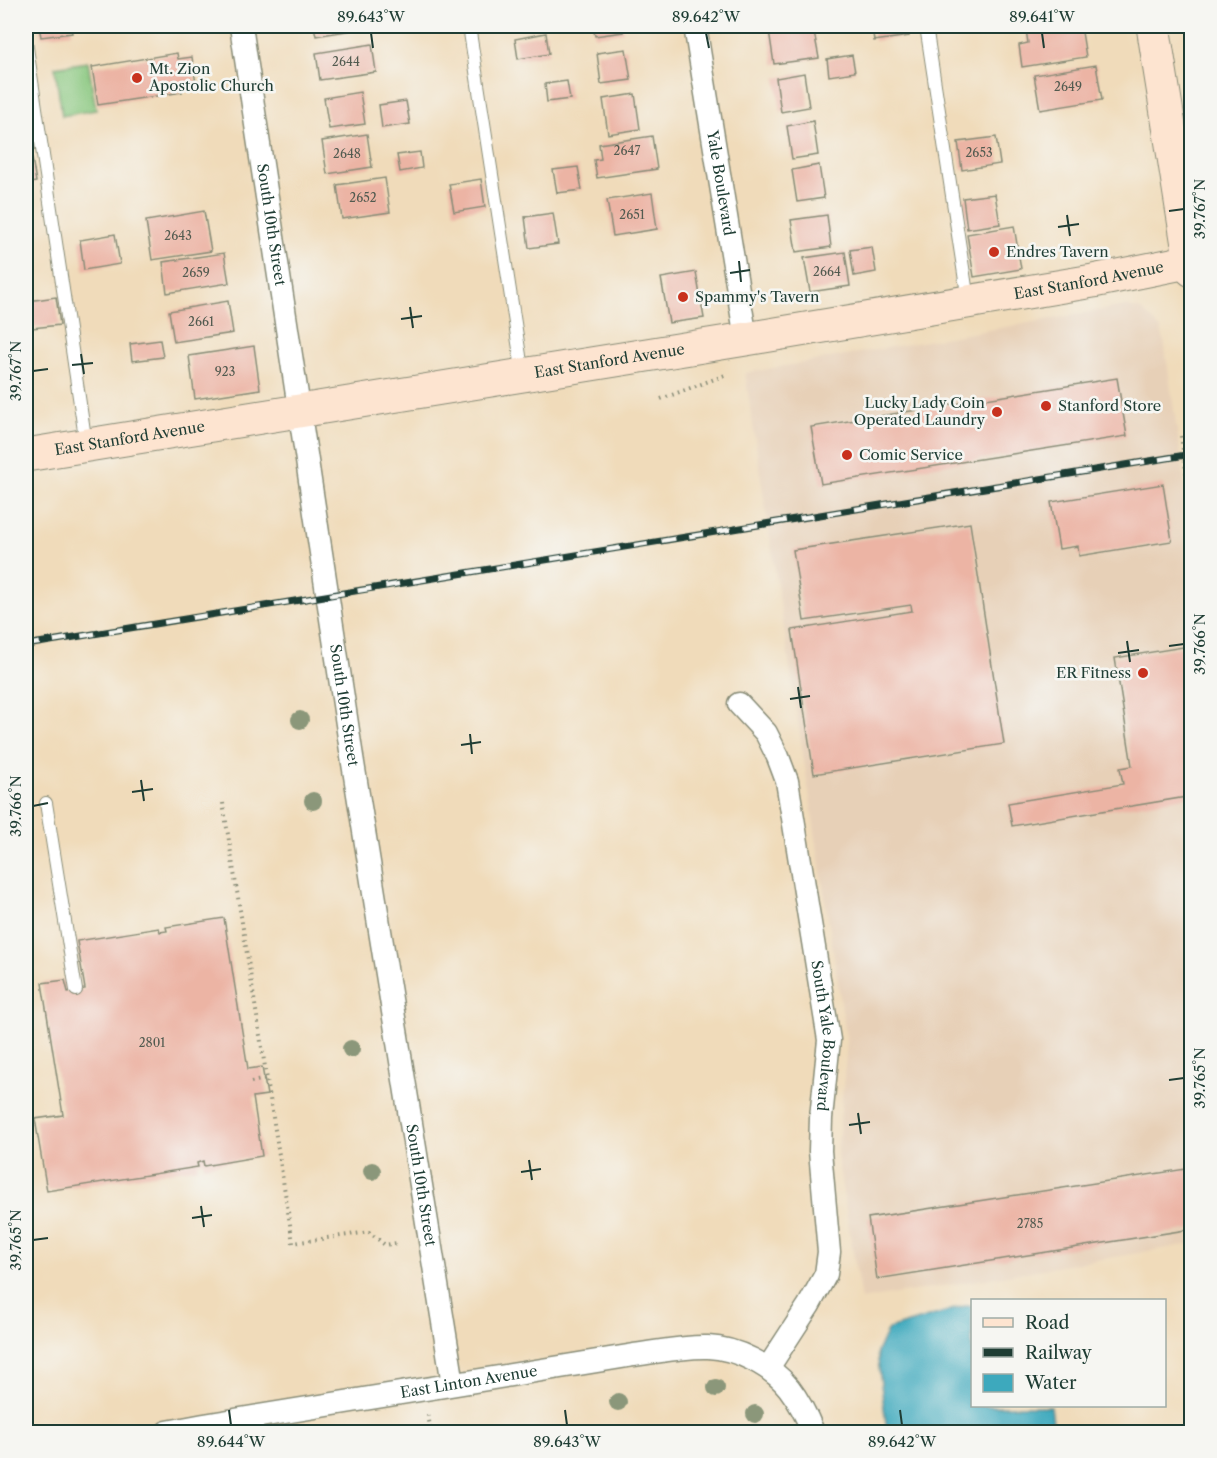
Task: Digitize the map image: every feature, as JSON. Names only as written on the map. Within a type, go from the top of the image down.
[{"type":"main road","points":[[1153,26],[1191,264]]},
{"type":"main road","name":"East Stanford Avenue","points":[[26,455],[524,376],[742,355],[968,302],[1191,264]]},
{"type":"street","name":"South 10th Street","points":[[241,26],[352,757],[453,1384]]},
{"type":"street","name":"Yale Boulevard","points":[[695,26],[742,355]]},
{"type":"street","name":"South Yale Boulevard","points":[[739,704],[766,733],[787,781],[829,1040],[820,1151],[828,1232],[826,1274],[809,1305],[768,1368]]},
{"type":"street","name":"East Linton Avenue","points":[[167,1432],[453,1384],[690,1348],[710,1347],[734,1352],[768,1368],[788,1386],[813,1432]]},
{"type":"lane","points":[[469,26],[524,376]]},
{"type":"lane","points":[[926,26],[968,302]]},
{"type":"lane","points":[[26,41],[87,445]]},
{"type":"lane","points":[[46,803],[76,990]]},
{"type":"path","points":[[661,399],[742,355]]},
{"type":"path","points":[[1181,436],[1187,477]]},
{"type":"path","points":[[223,803],[293,1243],[369,1232],[385,1245],[397,1243]]},
{"type":"path","points":[[251,1082],[267,1079]]},
{"type":"path","points":[[428,1415],[431,1432]]},
{"type":"shaded area","points":[[1125,306],[1141,310],[1161,330],[1192,534],[1191,1244],[861,1300],[837,1156],[847,1042],[745,373]]},
{"type":"green space","points":[[88,62],[96,110],[62,116],[55,67]]},
{"type":"water","points":[[971,1306],[971,1407],[1051,1407],[1054,1432],[887,1432],[877,1352],[888,1329]]},
{"type":"building","points":[[39,26],[71,26],[72,33],[41,37]]},
{"type":"building","points":[[314,26],[359,26],[360,29],[316,36]]},
{"type":"building","points":[[593,26],[623,26],[623,32],[595,36]]},
{"type":"building","points":[[813,26],[819,58],[774,64],[769,30]]},
{"type":"building","points":[[872,26],[907,26],[909,36],[874,41]]},
{"type":"building","points":[[990,26],[1002,26],[1003,29],[991,31]]},
{"type":"building","points":[[1055,26],[1081,26],[1086,57],[1022,67],[1019,45],[1028,43],[1026,30]]},
{"type":"building","points":[[546,33],[549,54],[518,59],[515,39]]},
{"type":"building","points":[[372,44],[376,72],[320,80],[316,53]]},
{"type":"building","points":[[626,49],[631,80],[601,84],[597,53]]},
{"type":"building","points":[[177,53],[178,59],[192,57],[196,84],[181,86],[182,92],[98,105],[92,67]]},
{"type":"building","points":[[852,55],[855,72],[829,76],[827,59]]},
{"type":"building","points":[[1096,65],[1102,100],[1040,110],[1034,75]]},
{"type":"building","points":[[804,73],[809,107],[781,112],[776,78]]},
{"type":"building","points":[[567,81],[570,99],[547,102],[545,84]]},
{"type":"building","points":[[360,92],[365,124],[329,129],[324,98]]},
{"type":"building","points":[[635,94],[640,129],[608,134],[603,99]]},
{"type":"building","points":[[406,101],[410,124],[382,128],[379,105]]},
{"type":"building","points":[[813,121],[818,155],[792,159],[787,126]]},
{"type":"building","points":[[367,134],[372,167],[327,174],[322,141]]},
{"type":"building","points":[[652,136],[657,169],[597,178],[594,160],[601,159],[599,144]]},
{"type":"building","points":[[996,137],[1000,164],[962,170],[958,142]]},
{"type":"building","points":[[26,140],[29,140],[36,182],[26,184]]},
{"type":"building","points":[[420,152],[422,168],[400,172],[397,155]]},
{"type":"building","points":[[819,165],[824,198],[797,202],[792,170]]},
{"type":"building","points":[[578,167],[582,190],[557,193],[553,170]]},
{"type":"building","points":[[385,178],[390,212],[342,219],[337,185]]},
{"type":"building","points":[[481,179],[485,207],[454,212],[449,184]]},
{"type":"building","points":[[652,193],[657,229],[613,236],[607,200]]},
{"type":"building","points":[[995,194],[1000,224],[967,229],[963,198]]},
{"type":"building","points":[[204,211],[211,251],[152,260],[146,221]]},
{"type":"building","points":[[553,213],[558,244],[529,248],[525,217]]},
{"type":"building","points":[[827,215],[831,247],[796,252],[791,220]]},
{"type":"building","points":[[1014,226],[1021,269],[974,277],[967,234]]},
{"type":"building","points":[[115,234],[120,264],[84,270],[80,240]]},
{"type":"building","points":[[872,247],[876,272],[854,276],[850,250]]},
{"type":"building","points":[[845,252],[850,286],[810,292],[804,258]]},
{"type":"building","points":[[224,253],[229,283],[167,293],[163,262]]},
{"type":"building","points":[[696,272],[704,318],[669,323],[661,278]]},
{"type":"building","points":[[56,297],[60,325],[32,328],[28,301]]},
{"type":"building","points":[[228,301],[233,333],[174,342],[169,311]]},
{"type":"building","points":[[160,340],[163,357],[132,361],[130,344]]},
{"type":"building","points":[[254,346],[260,389],[195,399],[189,356]]},
{"type":"building","points":[[1117,378],[1127,436],[821,484],[811,427]]},
{"type":"building","points":[[1163,484],[1172,541],[1079,556],[1078,546],[1059,549],[1051,502]]},
{"type":"building","points":[[970,523],[1004,744],[814,774],[792,630],[912,611],[911,605],[804,621],[793,550]]},
{"type":"building","points":[[1189,646],[1192,661],[1192,796],[1012,826],[1008,803],[1123,784],[1120,768],[1132,766],[1115,658]]},
{"type":"building","points":[[224,918],[248,1069],[262,1067],[267,1095],[253,1097],[262,1156],[204,1166],[203,1161],[197,1163],[198,1167],[47,1191],[35,1119],[63,1115],[42,983],[65,980],[68,992],[85,989],[77,941],[159,928],[160,932],[167,931],[166,927]]},
{"type":"building","points":[[1192,1168],[1192,1229],[877,1279],[868,1218]]},
{"type":"railway","points":[[26,645],[1192,454]]},
{"type":"place","name":"Mt. Zion Apostolic Church","points":[[137,78]]},
{"type":"place","name":"Endres Tavern","points":[[994,252]]},
{"type":"place","name":"Spammy's Tavern","points":[[683,297]]},
{"type":"place","name":"Stanford Store","points":[[1046,406]]},
{"type":"place","name":"Lucky Lady Coin Operated Laundry","points":[[997,412]]},
{"type":"place","name":"Comic Service","points":[[847,455]]},
{"type":"place","name":"ER Fitness","points":[[1143,673]]}]
